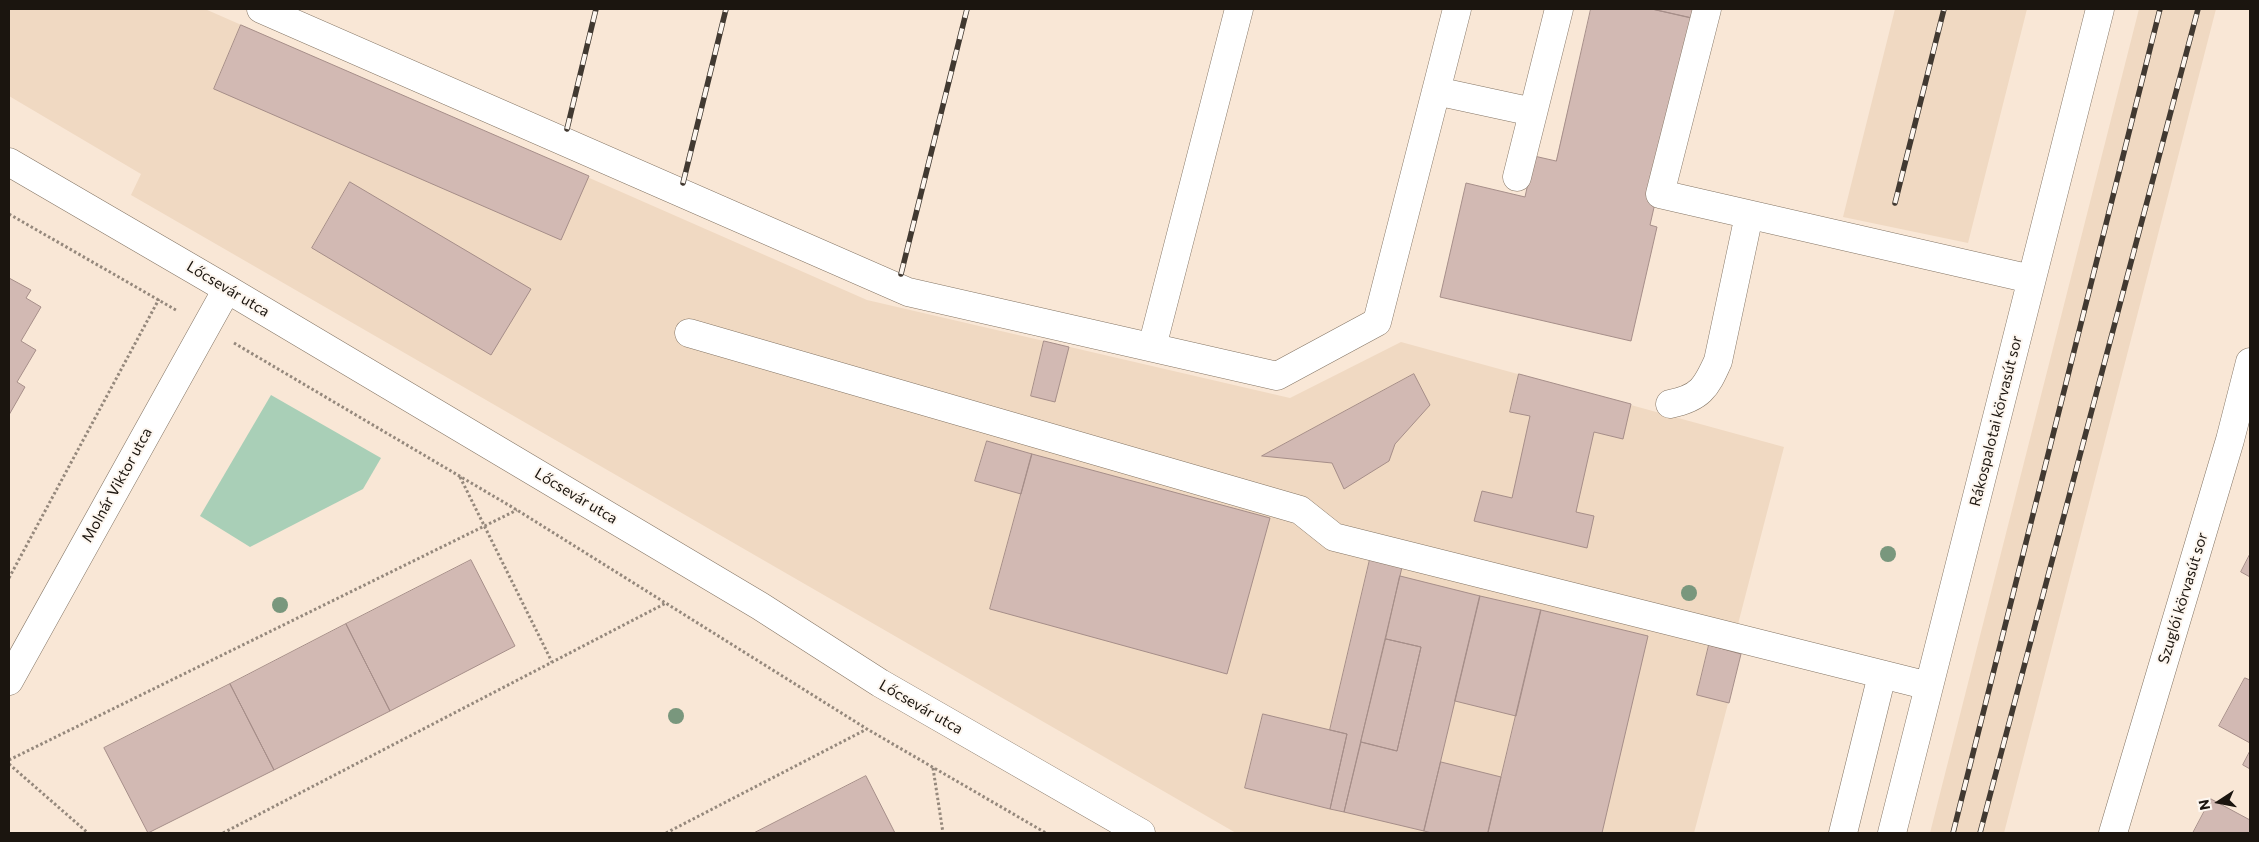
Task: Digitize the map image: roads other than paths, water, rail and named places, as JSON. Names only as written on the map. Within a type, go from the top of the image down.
[{"type":"street","points":[[261,9],[908,292],[1277,376],[1377,322],[1457,9]]},
{"type":"street","points":[[1152,347],[1238,9]]},
{"type":"street","points":[[1517,177],[1559,9]]},
{"type":"street","points":[[1706,9],[1660,194],[2032,279]]},
{"type":"street","name":"Rákospalotai körvasút sor","points":[[1892,833],[2100,9]]},
{"type":"street","points":[[1436,91],[1533,112]]},
{"type":"street","name":"Lőcsevár utca","points":[[9,162],[227,289],[760,606],[880,683],[1141,833]]},
{"type":"street","points":[[1670,404],[1688,400],[1699,393],[1709,381],[1718,361],[1750,215]]},
{"type":"street","name":"Molnár Viktor utca","points":[[9,681],[227,289]]},
{"type":"street","points":[[689,333],[1300,510],[1334,537],[1928,686]]},
{"type":"street","name":"Szuglói körvasút sor","points":[[2113,833],[2240,445],[2250,362]]},
{"type":"street","points":[[1843,833],[1882,675]]},
{"type":"railway","points":[[567,129],[596,9]]},
{"type":"railway","points":[[683,183],[726,9]]},
{"type":"railway","points":[[901,274],[967,9]]},
{"type":"railway","points":[[1895,203],[1944,9]]},
{"type":"railway","points":[[1953,833],[2160,9]]},
{"type":"railway","points":[[1980,833],[2198,9]]}]
